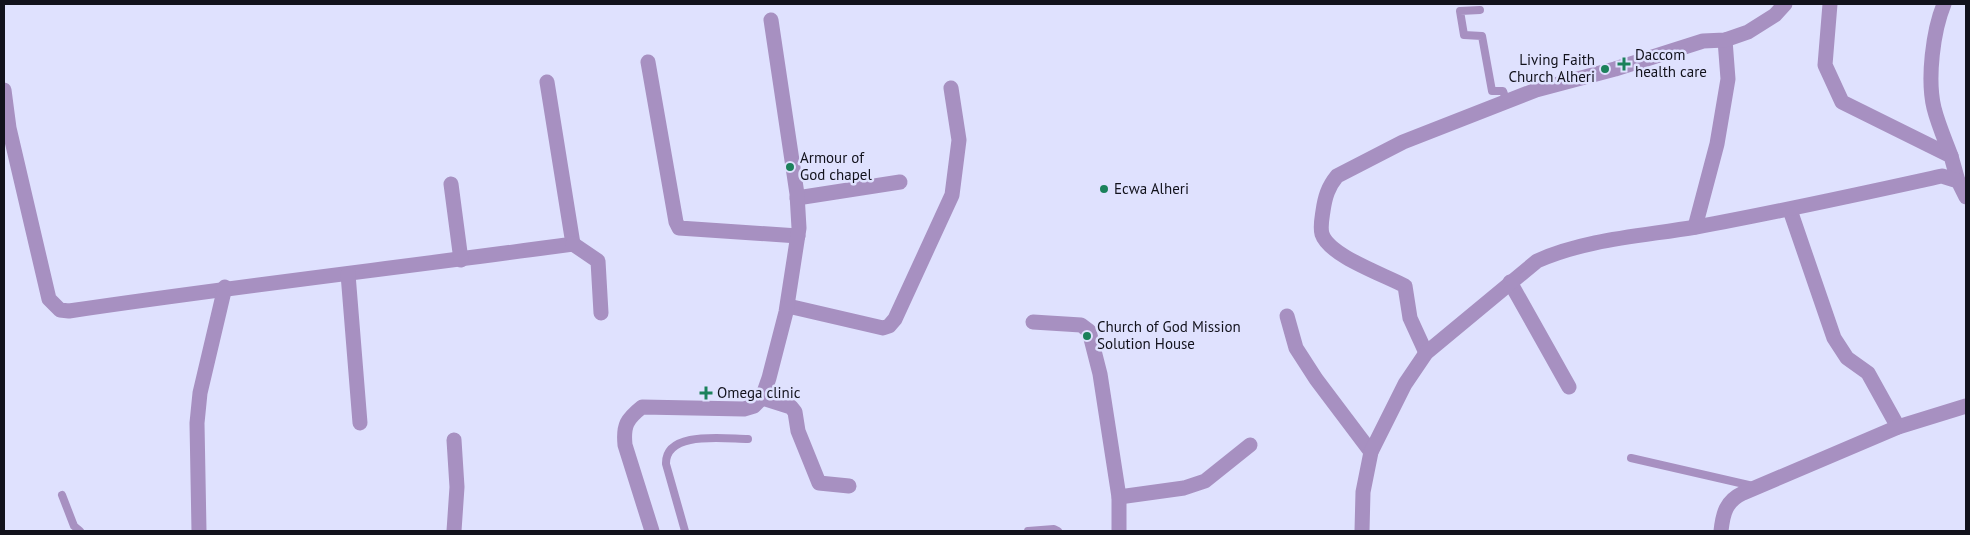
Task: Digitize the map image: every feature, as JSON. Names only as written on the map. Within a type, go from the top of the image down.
[{"type":"street","points":[[1426,353],[1410,318],[1405,286],[1360,266],[1322,236],[1321,228],[1325,197],[1330,184],[1346,172],[1403,142],[1536,90],[1615,69],[1703,41],[1725,40],[1748,32],[1775,15],[1785,4]]},
{"type":"street","points":[[1830,4],[1825,65],[1842,102],[1951,156]]},
{"type":"street","points":[[1944,4],[1936,35],[1932,72],[1934,107],[1958,181],[1966,197]]},
{"type":"street","points":[[652,531],[625,445],[624,433],[629,417],[642,407],[744,409],[754,406],[762,398],[788,306],[798,236],[797,198],[771,20]]},
{"type":"street","points":[[1695,227],[1717,144],[1728,79],[1725,40]]},
{"type":"street","points":[[648,62],[676,222],[680,228],[798,236]]},
{"type":"street","points":[[547,82],[573,244]]},
{"type":"street","points":[[788,306],[883,328],[889,326],[895,319],[952,195],[958,140],[951,88]]},
{"type":"street","points":[[4,90],[9,128],[38,260],[49,299],[60,310],[69,311],[224,288],[461,260],[573,244],[598,260],[601,313]]},
{"type":"street","points":[[1362,531],[1363,492],[1371,452],[1405,384],[1426,353],[1537,261],[1554,253],[1595,243],[1790,210],[1942,176],[1958,181]]},
{"type":"street","points":[[797,198],[900,182]]},
{"type":"street","points":[[451,184],[461,260]]},
{"type":"street","points":[[1790,210],[1834,338],[1847,358],[1868,373],[1898,427]]},
{"type":"street","points":[[348,274],[360,423]]},
{"type":"street","points":[[1510,282],[1568,388]]},
{"type":"street","points":[[199,531],[197,423],[200,393],[224,288]]},
{"type":"street","points":[[1287,316],[1296,348],[1316,379],[1371,452]]},
{"type":"street","points":[[1033,322],[1081,325],[1089,331],[1100,374],[1120,498],[1119,531]]},
{"type":"street","points":[[762,398],[792,407],[795,412],[798,431],[819,482],[849,486]]},
{"type":"street","points":[[1721,531],[1725,507],[1733,497],[1898,427],[1966,406]]},
{"type":"street","points":[[454,440],[457,488],[454,531]]},
{"type":"street","points":[[1120,498],[1184,488],[1205,481],[1250,444]]},
{"type":"lane","points":[[1480,10],[1460,11],[1464,35],[1482,36],[1492,91],[1503,91],[1506,102]]},
{"type":"lane","points":[[685,531],[666,464],[666,456],[670,449],[680,441],[748,439]]},
{"type":"lane","points":[[1631,458],[1755,487]]},
{"type":"lane","points":[[62,495],[74,526],[80,531]]},
{"type":"lane","points":[[1028,531],[1054,529],[1058,531]]},
{"type":"place","name":"Daccom health care","points":[[1624,64]]},
{"type":"place","name":"Living Faith Church Alheri","points":[[1605,69]]},
{"type":"place","name":"Armour of God chapel","points":[[790,167]]},
{"type":"place","name":"Ecwa Alheri","points":[[1104,189]]},
{"type":"place","name":"Church of God Mission Solution House","points":[[1087,336]]},
{"type":"place","name":"Omega clinic","points":[[706,393]]}]
